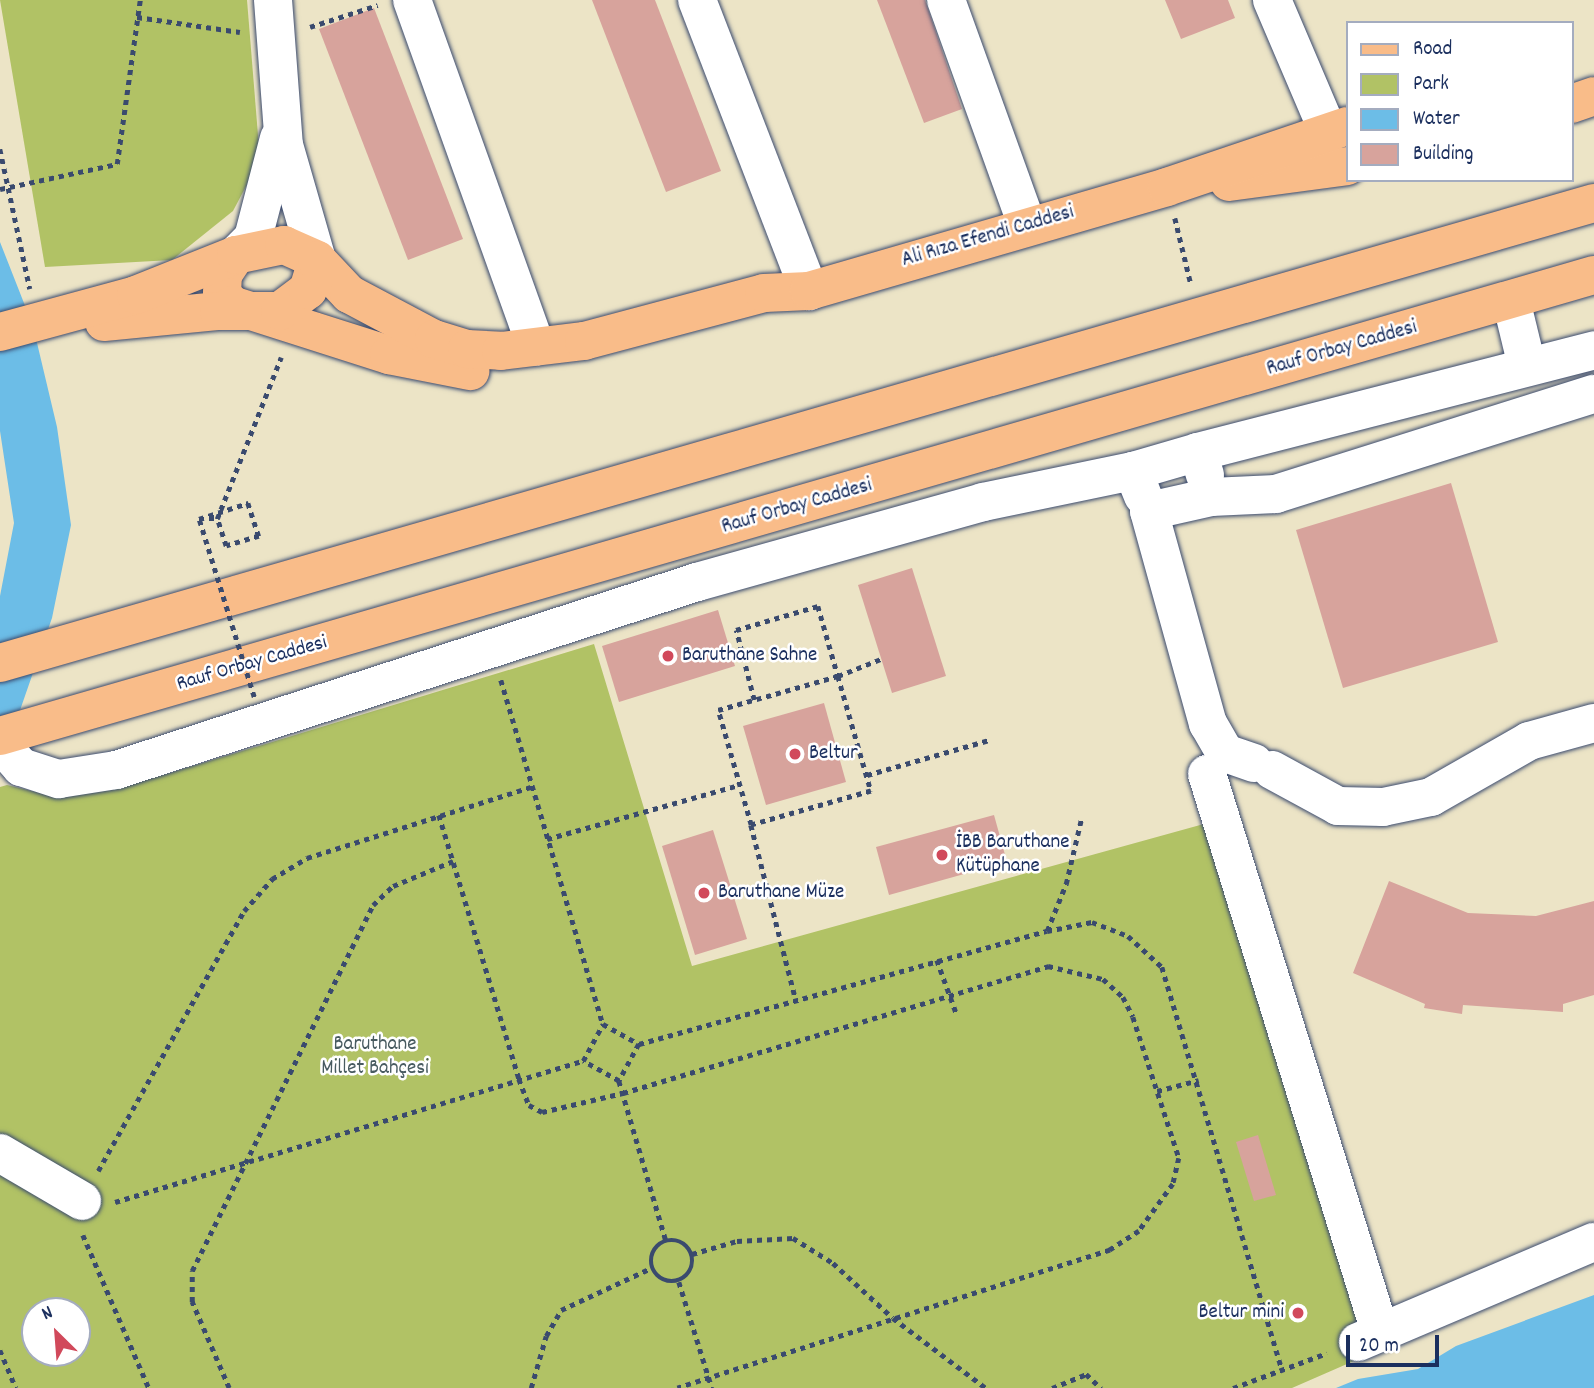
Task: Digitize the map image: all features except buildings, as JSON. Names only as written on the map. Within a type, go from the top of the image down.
[{"type":"main road","points":[[1573,82],[1594,79]]},
{"type":"main road","points":[[1573,103],[1594,96]]},
{"type":"main road","name":"Ali Rıza Efendi Caddesi","points":[[808,291],[1027,225],[1167,187],[1338,128]]},
{"type":"main road","name":"Ali Rıza Efendi Caddesi","points":[[1167,187],[1346,166]]},
{"type":"main road","points":[[0,663],[1594,203]]},
{"type":"main road","points":[[16,329],[136,295],[236,255],[284,245],[317,260],[349,294],[434,339],[467,349],[536,348],[584,341],[764,293],[808,291]]},
{"type":"main road","points":[[236,255],[223,274],[222,294],[232,305],[253,314],[389,355],[510,376],[650,350],[776,313],[808,291]]},
{"type":"main road","points":[[16,329],[219,311],[253,314],[279,311],[309,290],[317,260]]},
{"type":"main road","name":"Rauf Orbay Caddesi","points":[[0,736],[1594,275]]},
{"type":"street","points":[[273,0],[284,115],[284,145],[317,260]]},
{"type":"street","points":[[412,0],[536,348]]},
{"type":"street","points":[[697,0],[808,291]]},
{"type":"street","points":[[946,0],[1027,225]]},
{"type":"street","points":[[1272,0],[1338,128]]},
{"type":"street","points":[[236,255],[253,237],[284,115]]},
{"type":"street","points":[[1511,300],[1527,366]]},
{"type":"street","points":[[0,743],[22,767],[59,779],[116,770],[697,582],[983,502],[1133,471],[1594,350]]},
{"type":"street","points":[[1149,511],[1211,497],[1276,494],[1594,394]]},
{"type":"street","points":[[1198,452],[1211,497]]},
{"type":"street","points":[[1133,471],[1149,511],[1208,724],[1225,753],[1263,766],[1338,806],[1383,807],[1432,797],[1529,741],[1594,723]]},
{"type":"street","points":[[1207,774],[1369,1337],[1594,1242]]},
{"type":"street","points":[[0,1153],[78,1208]]},
{"type":"path","points":[[0,190],[117,164],[140,0]]},
{"type":"path","points":[[137,17],[278,37],[392,0]]},
{"type":"path","points":[[0,149],[29,274],[16,329]]},
{"type":"path","points":[[1167,187],[1199,315]]},
{"type":"path","points":[[199,519],[248,503],[259,536],[226,546],[217,519],[293,325]]},
{"type":"path","points":[[199,519],[217,519]]},
{"type":"path","points":[[199,519],[254,697]]},
{"type":"path","points":[[751,825],[872,791],[818,606],[736,631],[754,700]]},
{"type":"path","points":[[491,648],[603,1024],[639,1044],[1047,931],[1092,922],[1128,936],[1162,967],[1199,1080],[1282,1369]]},
{"type":"path","points":[[796,1000],[718,710],[838,676],[881,659]]},
{"type":"path","points":[[867,775],[989,740]]},
{"type":"path","points":[[547,839],[739,785]]},
{"type":"path","points":[[78,1208],[244,911],[272,879],[307,858],[531,786]]},
{"type":"path","points":[[439,815],[519,1080],[530,1105],[542,1112],[623,1093],[949,993],[1048,966],[1103,979],[1123,997],[1179,1158],[1173,1184],[1139,1231],[1110,1250],[678,1388]]},
{"type":"path","points":[[1047,931],[1066,884],[1081,820]]},
{"type":"path","points":[[229,1388],[192,1302],[192,1271],[373,905],[393,886],[453,861]]},
{"type":"path","points":[[937,960],[957,1015]]},
{"type":"path","points":[[78,1208],[244,1163],[583,1061],[603,1024]]},
{"type":"path","points":[[619,1081],[639,1044]]},
{"type":"path","points":[[583,1061],[619,1081],[666,1241]]},
{"type":"path","points":[[1157,1091],[1199,1080]]},
{"type":"path","points":[[78,1208],[149,1388]]},
{"type":"path","points":[[692,1254],[737,1241],[793,1238],[833,1264],[893,1318],[986,1388]]},
{"type":"path","points":[[666,1241],[683,1243],[692,1254],[690,1274],[679,1282],[665,1282],[651,1268],[652,1254],[666,1241]]},
{"type":"path","points":[[531,1388],[545,1336],[561,1310],[651,1268]]},
{"type":"path","points":[[679,1282],[712,1388]]},
{"type":"path","points":[[1233,1388],[1369,1337]]},
{"type":"path","points":[[0,1350],[16,1388]]},
{"type":"path","points":[[1052,1388],[1086,1374],[1101,1388]]},
{"type":"green space","points":[[0,0],[247,0],[260,160],[233,211],[172,260],[45,267]]},
{"type":"green space","name":"Baruthane Millet Bahçesi","points":[[594,644],[692,966],[1211,822],[1365,1310],[1363,1357],[1292,1388],[0,1388],[0,787],[7,785],[61,798],[150,779]]},
{"type":"water","points":[[0,242],[33,326],[57,427],[71,525],[52,618],[0,768],[0,596],[14,523],[0,431]]},
{"type":"water","points":[[1594,1295],[1594,1388],[1336,1388],[1358,1379],[1418,1369],[1456,1346]]},
{"type":"place","name":"Baruthane Sahne","points":[[668,656]]},
{"type":"place","name":"Beltur","points":[[795,754]]},
{"type":"place","name":"İBB Baruthane Kütüphane","points":[[942,855]]},
{"type":"place","name":"Baruthane Müze","points":[[704,893]]},
{"type":"place","name":"Beltur mini","points":[[1298,1313]]}]
